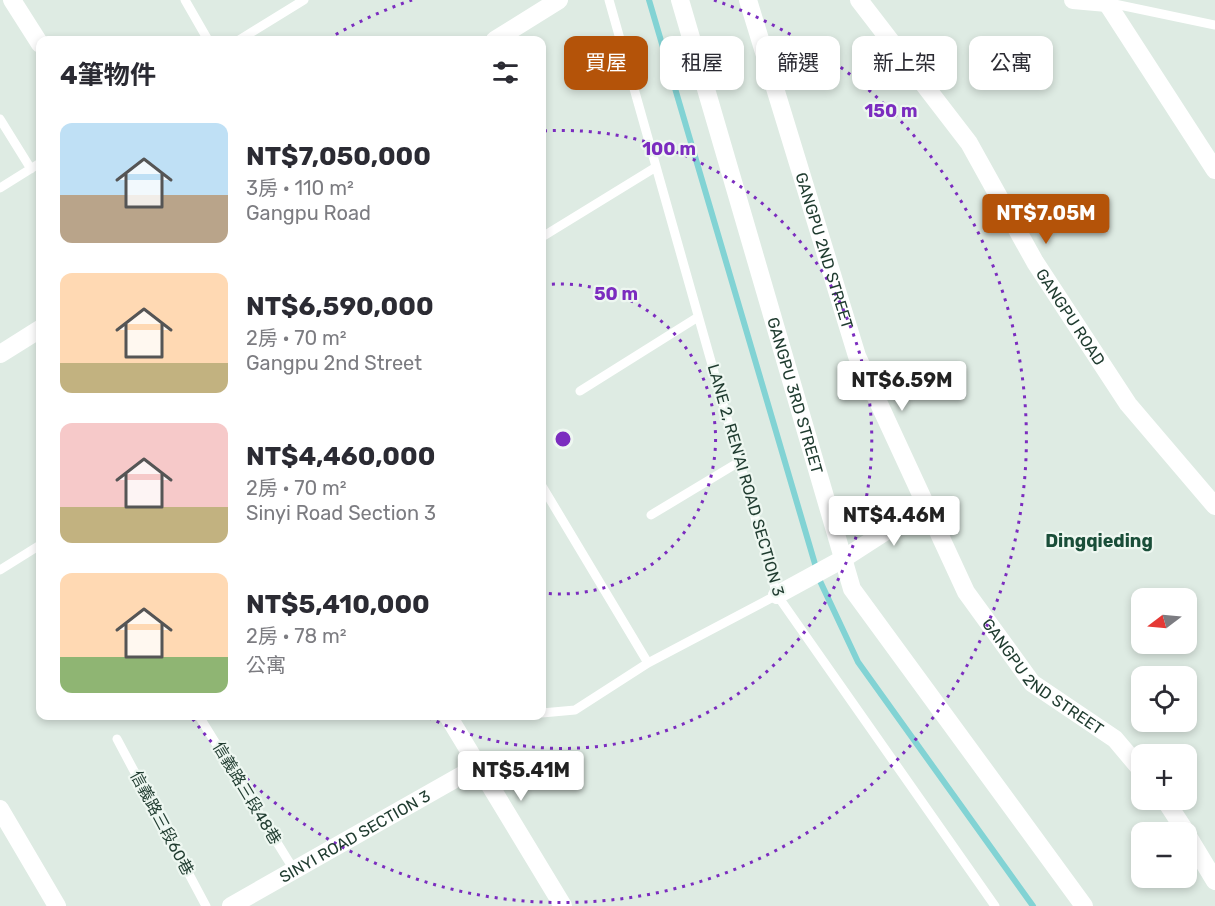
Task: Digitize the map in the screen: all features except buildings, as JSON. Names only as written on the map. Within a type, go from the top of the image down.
[{"type":"street","points":[[12,0],[36,38]]},
{"type":"street","points":[[501,36],[559,0]]},
{"type":"street","name":"GANGPU 3RD STREET","points":[[680,0],[852,589],[1084,906]]},
{"type":"street","name":"GANGPU 2ND STREET","points":[[748,0],[857,356],[966,592],[1032,683],[1116,739],[1131,757]]},
{"type":"street","name":"GANGPU ROAD","points":[[859,0],[969,143],[1035,262],[1128,404],[1215,506]]},
{"type":"street","points":[[1073,0],[1106,1],[1215,170]]},
{"type":"street","points":[[0,354],[36,332]]},
{"type":"street","points":[[777,596],[843,559],[925,506]]},
{"type":"street","points":[[450,720],[563,906]]},
{"type":"street","name":"SINYI ROAD SECTION 3","points":[[231,906],[478,766]]},
{"type":"street","points":[[0,809],[57,906]]},
{"type":"street","points":[[1197,851],[1215,881]]},
{"type":"lane","points":[[185,0],[206,36]]},
{"type":"lane","points":[[244,36],[303,0]]},
{"type":"lane","name":"LANE 2, REN'AI ROAD SECTION 3","points":[[609,0],[777,596],[996,906]]},
{"type":"lane","points":[[1106,1],[1215,25]]},
{"type":"lane","points":[[0,119],[31,169]]},
{"type":"lane","points":[[0,188],[36,166]]},
{"type":"lane","points":[[546,235],[656,167]]},
{"type":"lane","points":[[580,391],[698,317]]},
{"type":"lane","points":[[651,515],[739,462]]},
{"type":"lane","points":[[546,493],[648,663]]},
{"type":"lane","points":[[0,570],[36,548]]},
{"type":"lane","points":[[546,713],[575,710],[648,663],[777,596]]},
{"type":"lane","name":"信義路三段48巷","points":[[201,720],[294,870]]},
{"type":"lane","name":"信義路三段60巷","points":[[117,739],[206,906]]},
{"type":"waterway","points":[[649,0],[820,581],[858,662],[1033,906]]},
{"type":"district","name":"Dingqieding","points":[[1099,541]]}]
